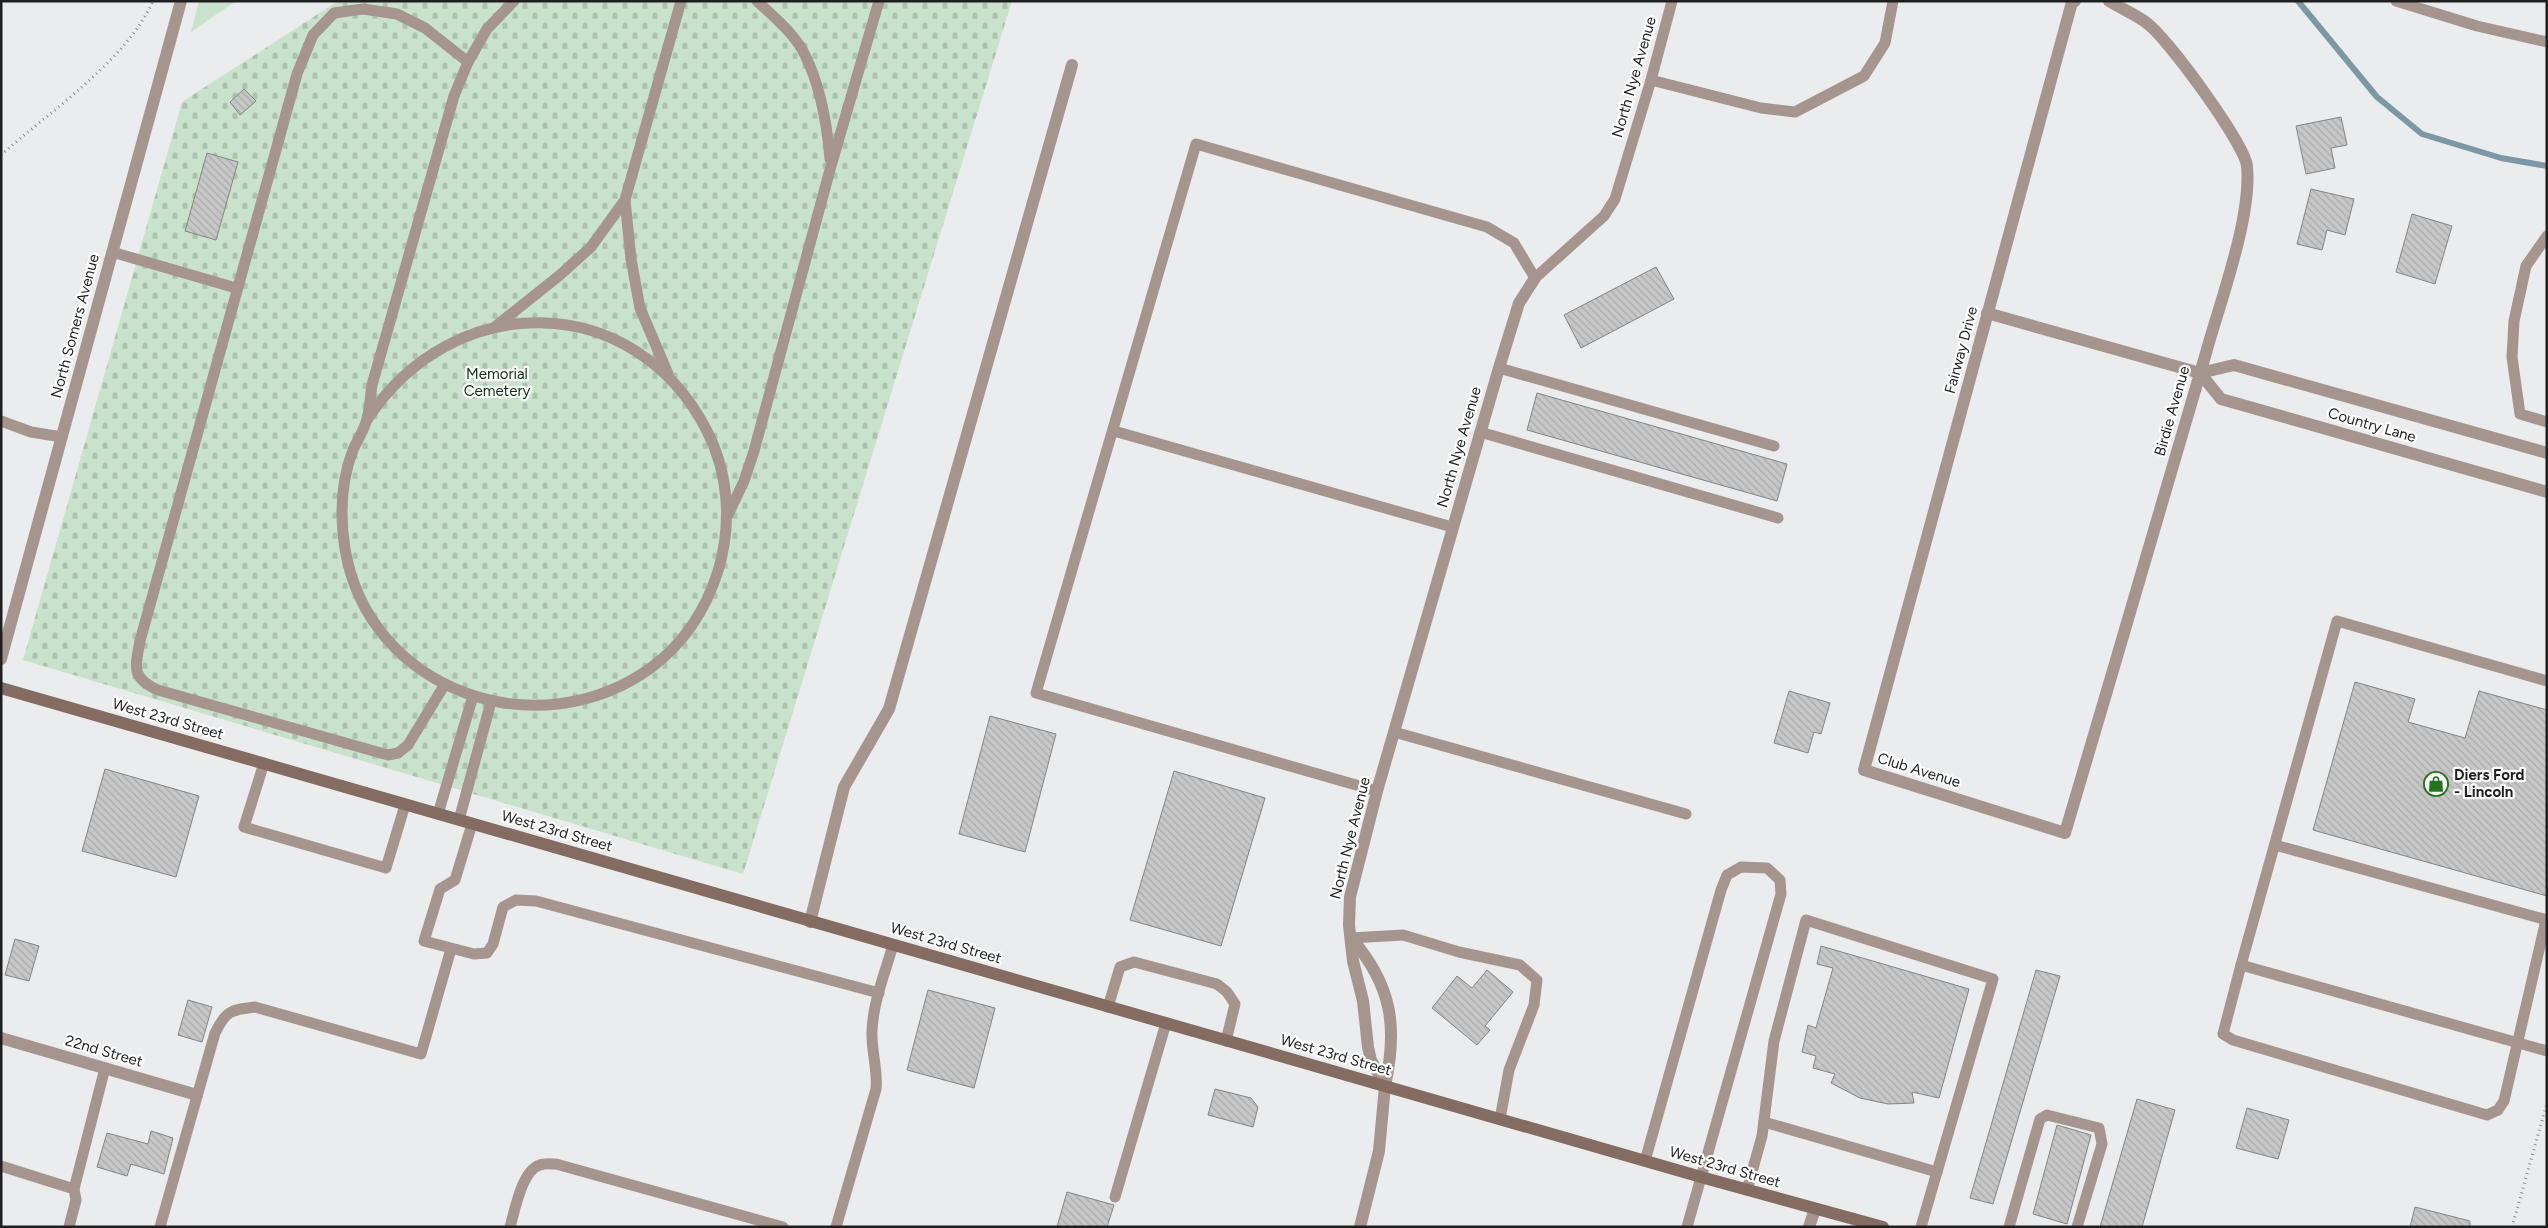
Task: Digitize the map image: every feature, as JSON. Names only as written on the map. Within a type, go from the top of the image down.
[{"type":"main road","name":"West 23rd Street","points":[[1,688],[1701,1178],[1883,1227]]},
{"type":"street","name":"North Somers Avenue","points":[[1,659],[181,1]]},
{"type":"street","name":"Fairway Drive","points":[[1881,708],[1987,313],[2072,2],[2074,1]]},
{"type":"street","name":"Birdie Avenue","points":[[2024,820],[2065,833],[2200,373],[2241,227],[2248,184],[2247,163],[2232,134],[2190,70],[2149,24],[2109,1]]},
{"type":"street","points":[[810,922],[844,787],[889,709],[1072,65]]},
{"type":"street","name":"North Nye Avenue","points":[[1385,1086],[1375,1070],[1368,1047],[1366,1015],[1353,961],[1350,897],[1377,791],[1498,368],[1519,303],[1535,278]]},
{"type":"street","name":"Country Lane","points":[[1987,313],[2200,373],[2234,365],[2547,454]]},
{"type":"street","name":"Country Lane","points":[[2200,373],[2221,400],[2547,492]]},
{"type":"street","name":"Club Avenue","points":[[1881,708],[1864,770],[2024,820]]},
{"type":"street","points":[[1351,938],[1375,970],[1387,1002],[1393,1042],[1385,1086],[1379,1151],[1360,1227]]},
{"type":"street","name":"22nd Street","points":[[1,1038],[197,1095]]},
{"type":"street","points":[[1809,1227],[1815,1209]]},
{"type":"lane","points":[[367,420],[372,385],[380,353],[454,96],[468,62],[487,29],[514,1]]},
{"type":"lane","points":[[494,327],[560,275],[591,247],[625,200],[681,1]]},
{"type":"lane","points":[[757,1],[783,25],[805,54],[827,124],[831,166]]},
{"type":"lane","points":[[727,515],[744,481],[754,451],[831,166],[879,1]]},
{"type":"lane","name":"North Nye Avenue","points":[[1535,278],[1604,216],[1614,199],[1651,80],[1672,1]]},
{"type":"lane","points":[[1651,80],[1761,108],[1795,112],[1864,76],[1885,43],[1893,1]]},
{"type":"lane","points":[[2396,1],[2469,24],[2547,42]]},
{"type":"lane","points":[[445,684],[408,745],[398,753],[388,755],[158,690],[143,683],[139,677],[136,661],[236,288],[297,74],[313,35],[334,13],[363,9],[397,14],[425,28],[468,62]]},
{"type":"lane","points":[[1377,791],[1036,693],[1114,431],[1196,144],[1487,227],[1502,234],[1514,243],[1535,278]]},
{"type":"lane","points":[[625,200],[631,259],[640,308],[670,379]]},
{"type":"lane","points":[[2547,236],[2526,266],[2514,321],[2512,357],[2520,414],[2547,422]]},
{"type":"lane","points":[[112,252],[236,288]]},
{"type":"lane","points":[[542,323],[589,330],[633,350],[670,379],[700,417],[713,442],[725,487],[727,515],[723,554],[709,596],[687,632],[655,665],[618,688],[585,700],[538,706],[491,702],[445,684],[408,659],[387,638],[367,609],[349,566],[342,515],[345,482],[352,453],[367,420],[379,401],[400,377],[418,361],[458,339],[494,327],[542,323]]},
{"type":"lane","points":[[1498,368],[1774,446]]},
{"type":"lane","points":[[1,421],[31,432],[62,437]]},
{"type":"lane","points":[[1114,431],[1452,527]]},
{"type":"lane","points":[[1480,432],[1778,518]]},
{"type":"lane","points":[[2275,845],[2547,920],[2519,1043],[2504,1101],[2498,1110],[2487,1115],[2233,1040],[2223,1034],[2241,965],[2338,622],[2547,681]]},
{"type":"lane","points":[[438,814],[473,696]]},
{"type":"lane","points":[[491,702],[455,880],[440,889],[424,941],[474,954],[487,953],[493,944],[504,908],[516,900],[536,901],[879,993]]},
{"type":"lane","points":[[1394,732],[1686,814]]},
{"type":"lane","points":[[264,763],[244,827],[386,868],[405,805]]},
{"type":"lane","points":[[1644,1161],[1727,875],[1741,867],[1767,868],[1780,880],[1781,894],[1687,1227]]},
{"type":"lane","points":[[1747,1190],[1764,1122],[1774,1041],[1806,920],[1993,979],[1921,1227]]},
{"type":"lane","points":[[1351,938],[1403,936],[1459,952],[1520,965],[1537,980],[1534,1005],[1509,1070],[1500,1119]]},
{"type":"lane","points":[[836,1227],[876,1089],[877,1071],[872,1047],[872,1028],[879,993],[893,945]]},
{"type":"lane","points":[[160,1227],[215,1033],[224,1015],[237,1009],[255,1007],[421,1054],[451,949]]},
{"type":"lane","points":[[1108,1007],[1120,966],[1134,962],[1217,984],[1227,992],[1235,1004],[1226,1041]]},
{"type":"lane","points":[[2241,965],[2547,1051]]},
{"type":"lane","points":[[1115,1197],[1166,1023]]},
{"type":"lane","points":[[68,1227],[76,1200],[74,1190],[105,1068]]},
{"type":"lane","points":[[2009,1227],[2040,1119],[2047,1115],[2099,1128],[2102,1144],[2077,1227]]},
{"type":"lane","points":[[1764,1122],[1937,1172]]},
{"type":"lane","points":[[510,1227],[524,1181],[530,1171],[539,1165],[556,1164],[783,1227]]},
{"type":"lane","points":[[1,1166],[74,1190]]},
{"type":"path","points":[[1,155],[115,54],[138,26],[153,1]]},
{"type":"path","points":[[2512,1227],[2547,1102]]},
{"type":"green space","points":[[199,1],[236,1],[191,32]]},
{"type":"green space","name":"Memorial Cemetery","points":[[338,1],[1012,1],[743,874],[23,660],[182,102]]},
{"type":"building","points":[[244,89],[256,101],[240,115],[230,102]]},
{"type":"building","points":[[2341,117],[2347,145],[2331,148],[2335,168],[2306,174],[2296,126]]},
{"type":"building","points":[[207,153],[238,162],[216,240],[185,231]]},
{"type":"building","points":[[2311,189],[2354,199],[2345,235],[2327,230],[2322,250],[2297,244]]},
{"type":"building","points":[[2412,214],[2452,226],[2435,284],[2396,272]]},
{"type":"building","points":[[1656,267],[1674,299],[1581,348],[1564,315]]},
{"type":"building","points":[[1537,393],[1787,464],[1777,501],[1527,430]]},
{"type":"building","name":"Diers Ford - Lincoln","points":[[2355,682],[2415,699],[2408,722],[2465,738],[2479,691],[2547,710],[2547,896],[2313,830]]},
{"type":"building","points":[[1789,691],[1830,703],[1821,734],[1814,732],[1808,753],[1774,743]]},
{"type":"building","points":[[990,716],[1056,734],[1025,852],[959,834]]},
{"type":"building","points":[[105,769],[199,796],[176,877],[82,851]]},
{"type":"building","points":[[1174,771],[1265,798],[1221,946],[1130,920]]},
{"type":"building","points":[[15,939],[39,946],[29,981],[5,975]]},
{"type":"building","points":[[1821,946],[1969,989],[1939,1098],[1912,1092],[1914,1103],[1888,1104],[1860,1098],[1831,1083],[1835,1074],[1813,1068],[1816,1056],[1802,1052],[1808,1025],[1816,1028],[1833,968],[1817,964]]},
{"type":"building","points":[[1487,970],[1513,992],[1485,1026],[1490,1030],[1477,1045],[1432,1008],[1457,976],[1472,988]]},
{"type":"building","points":[[2036,970],[2060,976],[1993,1204],[1970,1198]]},
{"type":"building","points":[[928,990],[995,1008],[974,1088],[907,1070]]},
{"type":"building","points":[[188,1000],[212,1007],[202,1042],[178,1035]]},
{"type":"building","points":[[1215,1089],[1251,1098],[1258,1107],[1253,1127],[1208,1115]]},
{"type":"building","points":[[2137,1099],[2175,1110],[2142,1227],[2100,1227]]},
{"type":"building","points":[[2247,1108],[2289,1120],[2278,1159],[2236,1148]]},
{"type":"building","points":[[2057,1125],[2091,1135],[2067,1224],[2033,1214]]},
{"type":"building","points":[[151,1131],[173,1138],[164,1174],[131,1164],[127,1176],[97,1167],[107,1133],[148,1144]]},
{"type":"building","points":[[1067,1192],[1114,1205],[1107,1227],[1057,1227]]},
{"type":"building","points":[[2415,1207],[2470,1221],[2470,1227],[2410,1227]]},
{"type":"waterway","points":[[2298,1],[2377,97],[2422,134],[2501,158],[2547,166]]},
{"type":"place","name":"Diers Ford - Lincoln","points":[[2436,784]]}]
